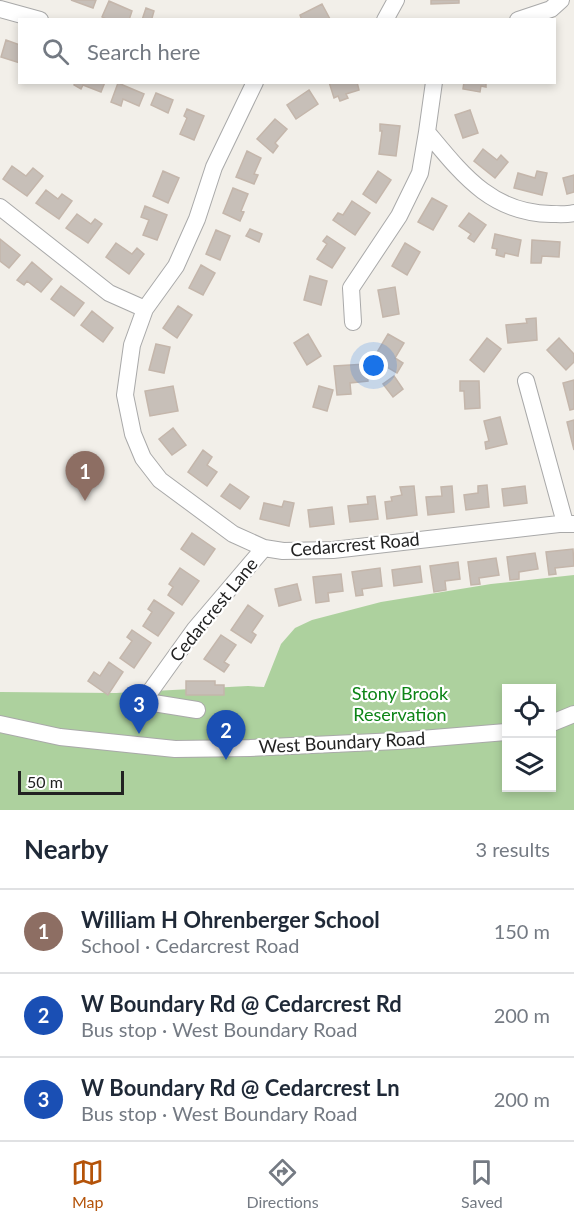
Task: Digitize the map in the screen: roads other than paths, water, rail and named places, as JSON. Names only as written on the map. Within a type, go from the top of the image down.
[{"type":"street","points":[[387,18],[396,0]]},
{"type":"street","points":[[524,18],[551,9],[561,0]]},
{"type":"street","points":[[0,9],[33,18]]},
{"type":"street","name":"Cedarcrest Road","points":[[254,84],[214,167],[197,219],[176,266],[146,309],[132,345],[125,395],[133,434],[143,458],[160,480],[233,534],[264,548],[283,551],[333,550],[569,524]]},
{"type":"street","points":[[353,322],[351,288],[399,216],[420,173],[434,84]]},
{"type":"street","points":[[427,132],[461,172],[497,202],[531,214],[574,213]]},
{"type":"street","points":[[0,207],[109,292],[146,309]]},
{"type":"street","points":[[526,381],[569,524]]},
{"type":"street","name":"Cedarcrest Lane","points":[[197,711],[141,701],[152,690],[195,629],[264,548]]},
{"type":"street","points":[[556,721],[574,714]]},
{"type":"street","name":"West Boundary Road","points":[[0,724],[60,737],[176,749],[261,748],[502,732]]},
{"type":"place","name":"William H Ohrenberger School","points":[[85,501]]},
{"type":"place","name":"W Boundary Rd @ Cedarcrest Ln","points":[[139,734]]},
{"type":"place","name":"W Boundary Rd @ Cedarcrest Rd","points":[[226,760]]},
{"type":"park label","name":"Stony Brook Reservation","points":[[400,704]]}]
